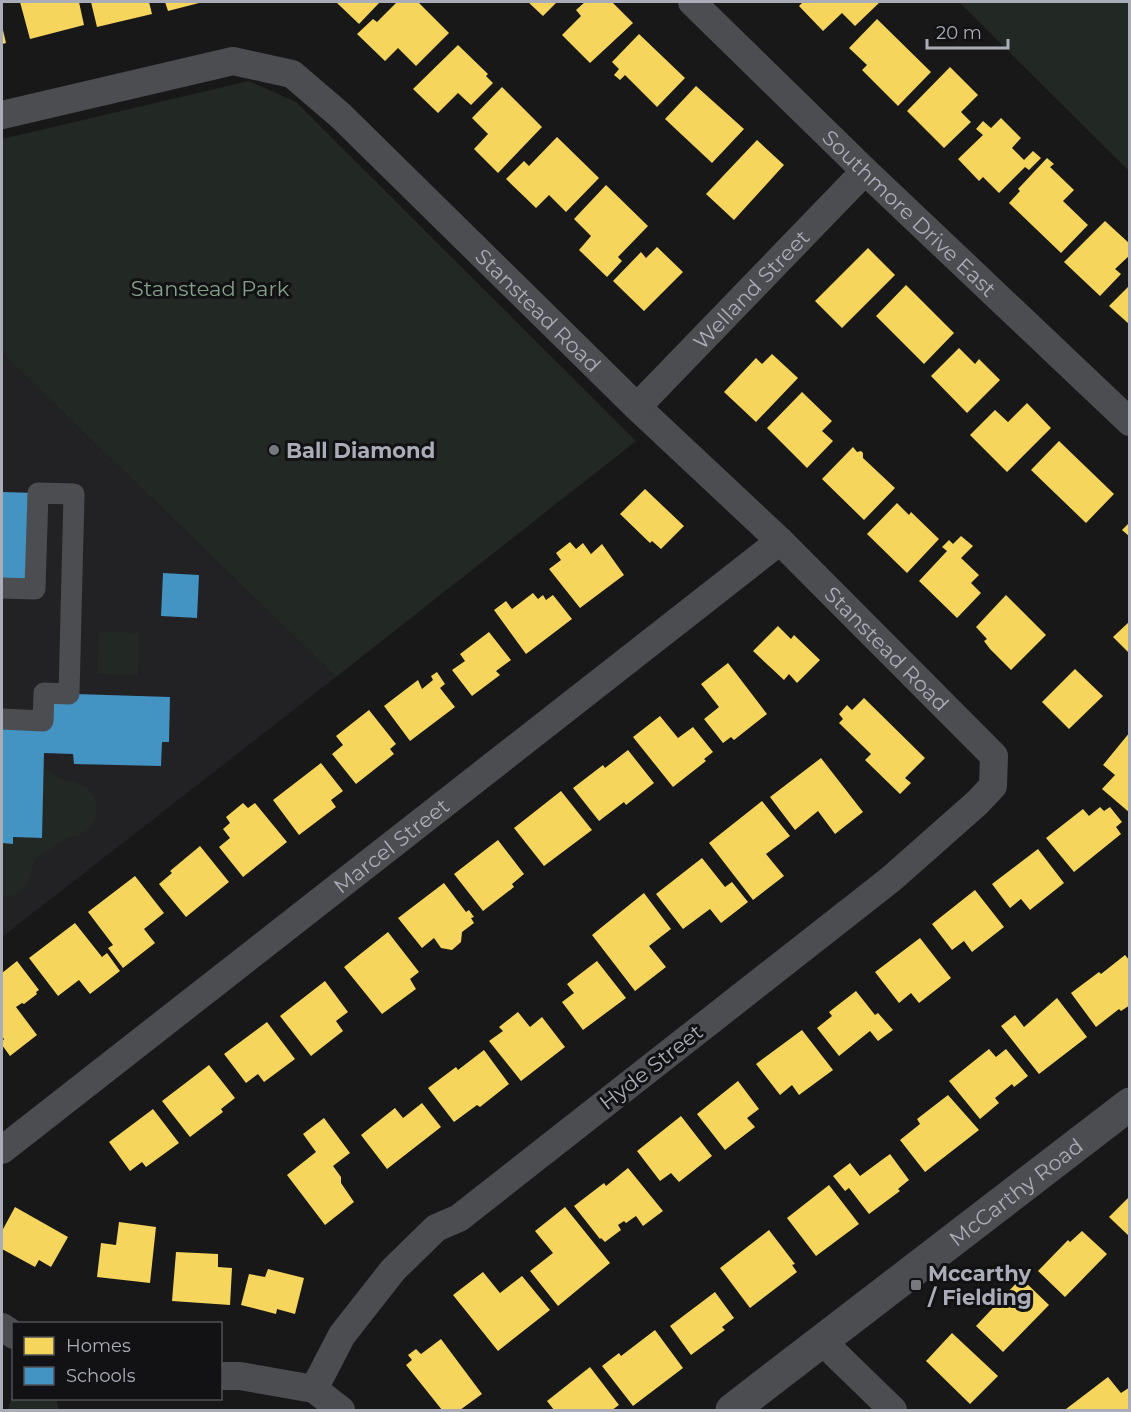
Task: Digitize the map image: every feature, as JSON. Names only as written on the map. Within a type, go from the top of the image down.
[{"type":"street","name":"Southmore Drive East","points":[[692,2],[865,171],[1130,422]]},
{"type":"street","name":"Stanstead Road","points":[[2,115],[233,61],[292,74],[342,116],[637,406],[780,541],[994,756]]},
{"type":"street","name":"Welland Street","points":[[637,406],[865,171]]},
{"type":"street","points":[[2,588],[35,589],[38,493],[75,494],[69,694],[44,693],[43,721],[2,720]]},
{"type":"street","name":"Marcel Street","points":[[2,1150],[780,541]]},
{"type":"street","name":"Hyde Street","points":[[314,1389],[342,1335],[393,1270],[436,1228],[459,1218],[891,879],[993,786],[994,756]]},
{"type":"street","name":"McCarthy Road","points":[[732,1410],[1130,1104]]},
{"type":"street","points":[[823,1342],[892,1410]]},
{"type":"street","points":[[222,1376],[240,1376],[314,1389],[341,1410]]},
{"type":"shaded area","points":[[2,353],[336,677],[2,937]]},
{"type":"green space","points":[[959,2],[1129,2],[1129,171]]},
{"type":"green space","name":"Stanstead Park","points":[[249,81],[296,102],[636,441],[336,677],[2,353],[2,139]]},
{"type":"green space","points":[[99,631],[139,633],[138,675],[97,674]]},
{"type":"green space","points":[[44,768],[63,780],[74,781],[86,787],[94,796],[97,808],[95,820],[88,830],[77,836],[69,837],[35,859],[26,886],[15,895],[2,898],[2,843],[13,843],[13,837],[41,838]]},
{"type":"green space","points":[[12,1396],[12,1400],[56,1400],[59,1410],[8,1410]]},
{"type":"building: Homes","points":[[20,2],[79,2],[84,25],[30,39]]},
{"type":"building: Homes","points":[[91,2],[149,2],[152,14],[97,27]]},
{"type":"building: Homes","points":[[165,2],[203,2],[168,11]]},
{"type":"building: Homes","points":[[336,2],[380,2],[359,24]]},
{"type":"building: Homes","points":[[397,2],[418,2],[449,33],[416,66],[398,48],[385,61],[357,34],[373,19],[377,22]]},
{"type":"building: Homes","points":[[528,2],[557,2],[543,16]]},
{"type":"building: Homes","points":[[585,2],[612,2],[633,23],[590,63],[562,35],[581,16],[576,10]]},
{"type":"building: Homes","points":[[803,2],[880,2],[855,26],[842,13],[823,31],[799,6]]},
{"type":"building: Homes","points":[[877,19],[931,72],[898,106],[862,70],[867,65],[849,48]]},
{"type":"building: Homes","points":[[2,26],[6,43],[2,44]]},
{"type":"building: Homes","points":[[639,34],[685,78],[657,107],[625,75],[620,80],[614,75],[619,69],[612,62]]},
{"type":"building: Homes","points":[[458,45],[488,74],[486,76],[493,83],[471,105],[458,93],[438,113],[413,89]]},
{"type":"building: Homes","points":[[950,67],[978,95],[961,112],[971,122],[944,148],[907,111]]},
{"type":"building: Homes","points":[[696,86],[744,129],[712,163],[665,119]]},
{"type":"building: Homes","points":[[502,87],[542,127],[498,173],[474,149],[488,134],[472,118]]},
{"type":"building: Homes","points":[[1001,118],[1021,138],[1012,148],[1024,160],[1033,151],[1041,158],[1029,170],[1025,167],[999,193],[983,177],[979,181],[958,159],[983,135],[976,129],[983,121],[991,128]]},
{"type":"building: Homes","points":[[557,137],[599,178],[566,212],[549,195],[536,208],[506,179],[524,161],[529,166]]},
{"type":"building: Homes","points":[[757,140],[784,165],[734,220],[706,194]]},
{"type":"building: Homes","points":[[1047,158],[1054,164],[1050,167],[1074,190],[1063,201],[1088,225],[1061,253],[1009,203],[1020,191],[1018,189]]},
{"type":"building: Homes","points":[[606,185],[648,226],[618,257],[622,261],[607,277],[579,250],[591,236],[574,219]]},
{"type":"building: Homes","points":[[1105,221],[1130,244],[1130,255],[1115,269],[1121,274],[1100,296],[1064,262]]},
{"type":"building: Homes","points":[[657,247],[683,272],[644,311],[613,281],[641,252],[646,258]]},
{"type":"building: Homes","points":[[868,248],[895,275],[842,328],[815,301]]},
{"type":"building: Homes","points":[[906,285],[954,333],[924,364],[876,316]]},
{"type":"building: Homes","points":[[1130,285],[1130,325],[1109,306]]},
{"type":"building: Homes","points":[[959,348],[975,364],[979,359],[1000,380],[967,413],[931,376]]},
{"type":"building: Homes","points":[[772,354],[798,378],[756,422],[724,392],[756,358],[762,364]]},
{"type":"building: Homes","points":[[802,392],[832,421],[822,431],[833,441],[807,468],[767,428]]},
{"type":"building: Homes","points":[[1027,403],[1051,428],[1007,472],[970,435],[995,410],[1008,422]]},
{"type":"building: Homes","points":[[1059,441],[1114,494],[1086,523],[1031,470]]},
{"type":"building: Homes","points":[[853,447],[857,452],[861,451],[863,458],[895,488],[864,520],[822,479]]},
{"type":"building: Homes","points":[[645,489],[684,526],[661,549],[652,541],[650,543],[620,514]]},
{"type":"building: Homes","points":[[897,503],[909,515],[911,512],[939,539],[907,573],[867,534]]},
{"type":"building: Homes","points":[[1130,522],[1130,537],[1122,530]]},
{"type":"building: Homes","points":[[961,536],[973,546],[961,558],[979,575],[971,583],[981,593],[957,618],[919,581],[947,551],[942,547],[949,540],[953,544]]},
{"type":"building: Homes","points":[[570,542],[576,549],[583,543],[591,554],[602,544],[624,575],[580,608],[549,569],[561,560],[556,553]]},
{"type":"building: Homes","points":[[533,593],[538,599],[543,595],[546,600],[553,595],[572,619],[526,654],[494,610],[506,601],[512,609]]},
{"type":"building: Homes","points":[[1006,595],[1046,635],[1011,670],[990,649],[984,641],[987,639],[976,627]]},
{"type":"building: Homes","points":[[1130,621],[1130,654],[1113,637]]},
{"type":"building: Homes","points":[[778,626],[791,639],[794,635],[820,660],[797,683],[789,674],[784,680],[753,651]]},
{"type":"building: Homes","points":[[489,632],[511,660],[496,671],[500,675],[472,696],[452,670],[465,661],[460,654]]},
{"type":"building: Homes","points":[[728,663],[767,714],[734,740],[731,737],[723,743],[704,719],[719,707],[701,684]]},
{"type":"building: Homes","points":[[1075,669],[1103,696],[1069,729],[1042,702]]},
{"type":"building: Homes","points":[[437,672],[445,684],[440,688],[455,707],[410,741],[384,706],[418,680],[422,689],[433,680],[431,676]]},
{"type":"building: Homes","points":[[864,698],[925,758],[905,778],[911,783],[900,794],[865,760],[871,754],[839,723],[843,719],[839,714],[847,705],[852,710]]},
{"type":"building: Homes","points":[[369,710],[396,744],[390,749],[394,754],[356,784],[332,754],[343,745],[336,736]]},
{"type":"building: Homes","points":[[660,716],[678,738],[693,727],[713,752],[704,759],[706,761],[673,787],[633,737]]},
{"type":"building: Homes","points":[[1130,732],[1130,813],[1102,789],[1115,775],[1103,765]]},
{"type":"building: Homes","points":[[628,750],[654,783],[626,805],[624,802],[599,821],[573,788],[603,765],[605,768]]},
{"type":"building: Homes","points":[[821,758],[863,812],[835,834],[818,811],[795,830],[770,797]]},
{"type":"building: Homes","points":[[321,763],[343,791],[331,800],[336,807],[299,835],[273,800]]},
{"type":"building: Homes","points":[[561,791],[592,830],[544,866],[514,828]]},
{"type":"building: Homes","points":[[762,801],[790,836],[766,854],[784,876],[753,900],[709,843]]},
{"type":"building: Homes","points":[[243,803],[248,808],[255,803],[287,842],[243,877],[219,847],[230,838],[223,829],[230,823],[226,817]]},
{"type":"building: Homes","points":[[1100,807],[1104,811],[1110,807],[1122,822],[1116,827],[1121,834],[1074,872],[1046,838],[1083,809],[1089,816]]},
{"type":"building: Homes","points":[[498,840],[524,874],[512,884],[514,887],[483,911],[454,874]]},
{"type":"building: Homes","points":[[200,846],[229,882],[186,917],[159,884],[172,873],[170,871]]},
{"type":"building: Homes","points":[[1038,849],[1064,883],[1030,910],[1021,899],[1010,908],[992,884]]},
{"type":"building: Homes","points":[[702,858],[725,887],[732,882],[748,902],[721,923],[710,909],[683,929],[656,894]]},
{"type":"building: Homes","points":[[135,876],[164,913],[144,929],[155,943],[123,968],[108,948],[113,945],[88,912]]},
{"type":"building: Homes","points":[[444,883],[466,912],[469,910],[474,917],[471,918],[474,923],[462,932],[461,942],[452,950],[441,948],[434,938],[422,948],[398,918]]},
{"type":"building: Homes","points":[[975,890],[1004,927],[972,952],[964,941],[952,950],[932,924]]},
{"type":"building: Homes","points":[[644,893],[671,929],[649,946],[666,967],[635,991],[592,935]]},
{"type":"building: Homes","points":[[75,923],[102,957],[107,953],[120,971],[90,994],[79,980],[58,996],[29,958]]},
{"type":"building: Homes","points":[[388,932],[419,972],[410,979],[416,989],[382,1014],[344,967]]},
{"type":"building: Homes","points":[[920,938],[951,978],[919,1003],[911,993],[899,1003],[875,972]]},
{"type":"building: Homes","points":[[1125,955],[1130,961],[1130,1005],[1121,1011],[1119,1009],[1096,1027],[1071,993]]},
{"type":"building: Homes","points":[[17,961],[39,990],[24,1004],[16,1007],[37,1035],[10,1056],[2,1045],[4,1039],[2,1036],[2,973]]},
{"type":"building: Homes","points":[[597,961],[626,998],[583,1030],[562,1002],[574,993],[567,984]]},
{"type":"building: Homes","points":[[325,981],[348,1012],[336,1021],[343,1031],[311,1056],[280,1016]]},
{"type":"building: Homes","points":[[856,991],[875,1015],[878,1013],[893,1030],[878,1041],[870,1031],[839,1056],[817,1028],[832,1016],[829,1012]]},
{"type":"building: Homes","points":[[1057,998],[1087,1037],[1039,1074],[1001,1026],[1015,1015],[1024,1027]]},
{"type":"building: Homes","points":[[518,1012],[530,1027],[542,1017],[565,1047],[521,1081],[489,1041],[503,1031],[499,1027]]},
{"type":"building: Homes","points":[[267,1022],[295,1059],[264,1082],[258,1074],[246,1083],[224,1054]]},
{"type":"building: Homes","points":[[802,1030],[833,1070],[799,1095],[792,1085],[780,1095],[756,1064]]},
{"type":"building: Homes","points":[[989,1049],[996,1057],[1006,1049],[1028,1076],[1014,1087],[1012,1084],[995,1098],[999,1103],[980,1119],[949,1081]]},
{"type":"building: Homes","points":[[484,1050],[509,1084],[480,1107],[477,1105],[454,1122],[428,1088],[456,1067],[458,1070]]},
{"type":"building: Homes","points":[[209,1065],[235,1098],[221,1109],[223,1112],[190,1137],[162,1101]]},
{"type":"building: Homes","points":[[738,1081],[759,1109],[747,1118],[755,1127],[725,1150],[697,1114]]},
{"type":"building: Homes","points":[[948,1095],[979,1130],[925,1172],[900,1140],[920,1124],[917,1119]]},
{"type":"building: Homes","points":[[422,1103],[441,1127],[387,1169],[361,1135],[395,1108],[403,1118]]},
{"type":"building: Homes","points":[[153,1109],[179,1143],[146,1167],[142,1162],[130,1171],[109,1142]]},
{"type":"building: Homes","points":[[681,1116],[712,1156],[679,1182],[671,1173],[660,1181],[637,1151]]},
{"type":"building: Homes","points":[[324,1118],[350,1153],[333,1166],[354,1202],[325,1225],[287,1175],[316,1152],[303,1134]]},
{"type":"building: Homes","points":[[890,1154],[909,1180],[898,1189],[900,1191],[869,1214],[849,1188],[845,1191],[833,1176],[850,1163],[860,1176]]},
{"type":"building: Homes","points":[[628,1168],[663,1211],[643,1226],[636,1216],[626,1223],[624,1221],[618,1225],[621,1230],[605,1242],[600,1239],[574,1206],[604,1183],[606,1186]]},
{"type":"building: Homes","points":[[829,1185],[859,1224],[816,1256],[787,1218]]},
{"type":"building: Homes","points":[[1130,1196],[1130,1237],[1109,1217]]},
{"type":"building: Homes","points":[[15,1207],[68,1237],[51,1267],[39,1260],[35,1267],[2,1249],[2,1231]]},
{"type":"building: Homes","points":[[565,1207],[610,1263],[558,1306],[530,1271],[553,1253],[535,1231]]},
{"type":"building: Homes","points":[[119,1222],[156,1227],[150,1283],[97,1277],[101,1243],[116,1245]]},
{"type":"building: Homes","points":[[769,1230],[795,1264],[792,1265],[797,1272],[750,1308],[720,1268]]},
{"type":"building: Homes","points":[[1082,1231],[1107,1254],[1065,1297],[1038,1271],[1068,1240],[1070,1242]]},
{"type":"building: Homes","points":[[176,1252],[218,1254],[218,1267],[232,1268],[230,1305],[172,1301]]},
{"type":"building: Homes","points":[[268,1269],[304,1278],[295,1314],[277,1309],[276,1314],[241,1305],[249,1274],[265,1277]]},
{"type":"building: Homes","points":[[483,1272],[500,1293],[522,1276],[550,1310],[498,1351],[453,1295]]},
{"type":"building: Homes","points":[[1021,1278],[1049,1305],[1003,1352],[976,1326]]},
{"type":"building: Homes","points":[[715,1292],[734,1318],[722,1327],[725,1330],[691,1355],[670,1326]]},
{"type":"building: Homes","points":[[655,1330],[683,1368],[633,1406],[602,1366],[619,1353],[621,1356]]},
{"type":"building: Homes","points":[[952,1333],[998,1376],[970,1404],[926,1361]]},
{"type":"building: Homes","points":[[441,1339],[482,1394],[460,1410],[442,1410],[406,1365],[412,1360],[408,1355],[416,1349],[421,1354]]},
{"type":"building: Homes","points":[[590,1367],[619,1405],[612,1410],[554,1410],[547,1401]]},
{"type":"building: Homes","points":[[1108,1377],[1121,1393],[1130,1387],[1130,1410],[1066,1409]]},
{"type":"building: Schools","points":[[2,492],[38,493],[35,589],[2,588]]},
{"type":"building: Schools","points":[[163,573],[199,575],[197,618],[161,616]]},
{"type":"building: Schools","points":[[44,693],[170,697],[169,742],[162,742],[161,766],[74,764],[73,754],[44,753],[42,838],[13,837],[13,844],[2,843],[2,719],[43,721]]},
{"type":"place","name":"Ball Diamond","points":[[274,450]]},
{"type":"place","name":"Mccarthy / Fielding","points":[[916,1285]]}]
